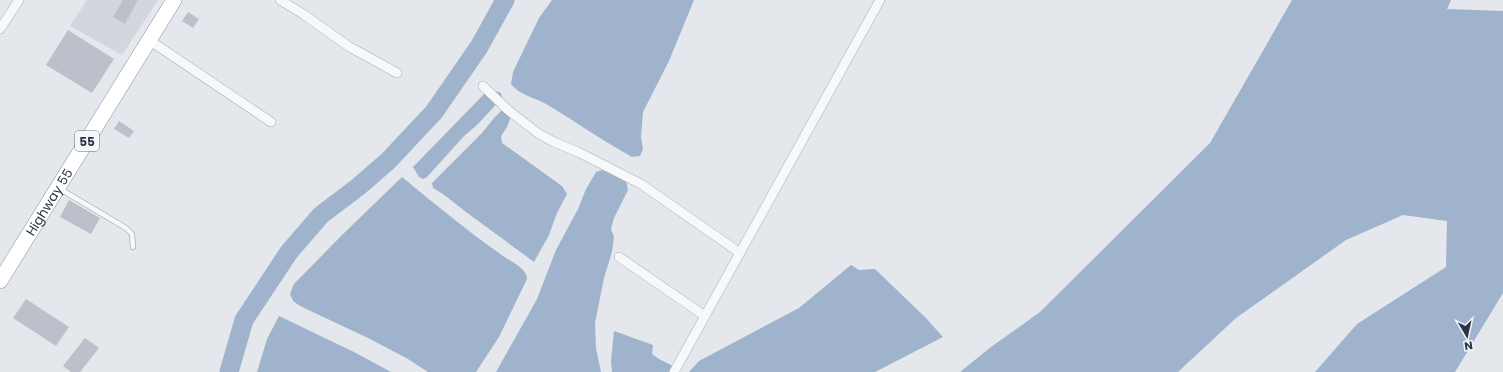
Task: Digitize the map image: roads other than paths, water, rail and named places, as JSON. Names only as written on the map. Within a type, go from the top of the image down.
[{"type":"highway","name":"Highway 55","points":[[0,281],[174,0]]},
{"type":"street","points":[[0,29],[19,0]]},
{"type":"street","points":[[280,0],[303,14],[348,46],[397,73]]},
{"type":"street","points":[[674,372],[880,0]]},
{"type":"street","points":[[149,40],[271,122]]},
{"type":"street","points":[[483,86],[508,110],[539,134],[641,184],[740,253]]},
{"type":"street","points":[[619,257],[705,316]]},
{"type":"lane","points":[[58,188],[126,228],[132,234],[133,247]]},
{"type":"water","points":[[552,0],[694,0],[669,61],[643,112],[641,137],[643,149],[640,156],[632,157],[548,105],[518,91],[511,84],[513,72],[539,18]]},
{"type":"water","points":[[1292,0],[1451,0],[1447,9],[1503,11],[1503,293],[1455,372],[1315,372],[1357,324],[1446,267],[1447,221],[1403,215],[1346,240],[1236,318],[1178,372],[960,372],[991,347],[1040,312],[1210,143]]},
{"type":"water","points":[[489,89],[501,93],[502,98],[477,125],[464,136],[427,177],[423,179],[419,177],[413,167]]},
{"type":"water","points":[[502,110],[511,117],[501,136],[502,143],[562,186],[567,194],[557,213],[549,235],[534,262],[433,188],[432,183],[482,133]]},
{"type":"water","points":[[605,169],[626,181],[628,190],[614,218],[611,229],[614,237],[612,252],[604,278],[595,323],[596,348],[601,372],[496,372],[537,299],[556,250],[578,209],[586,189],[596,172]]},
{"type":"water","points":[[402,177],[466,229],[525,272],[527,279],[499,337],[476,372],[428,372],[408,359],[368,338],[300,306],[293,301],[290,294],[294,284]]},
{"type":"water","points":[[851,265],[859,270],[875,269],[926,318],[943,337],[875,372],[689,372],[699,361],[799,308]]},
{"type":"water","points":[[279,316],[356,353],[391,372],[257,372],[267,339]]},
{"type":"water","points":[[614,331],[653,345],[652,354],[675,367],[672,372],[612,372],[611,361]]},
{"type":"waterway","points":[[229,372],[244,320],[289,252],[321,215],[358,187],[388,161],[434,112],[479,47],[505,0]]}]
